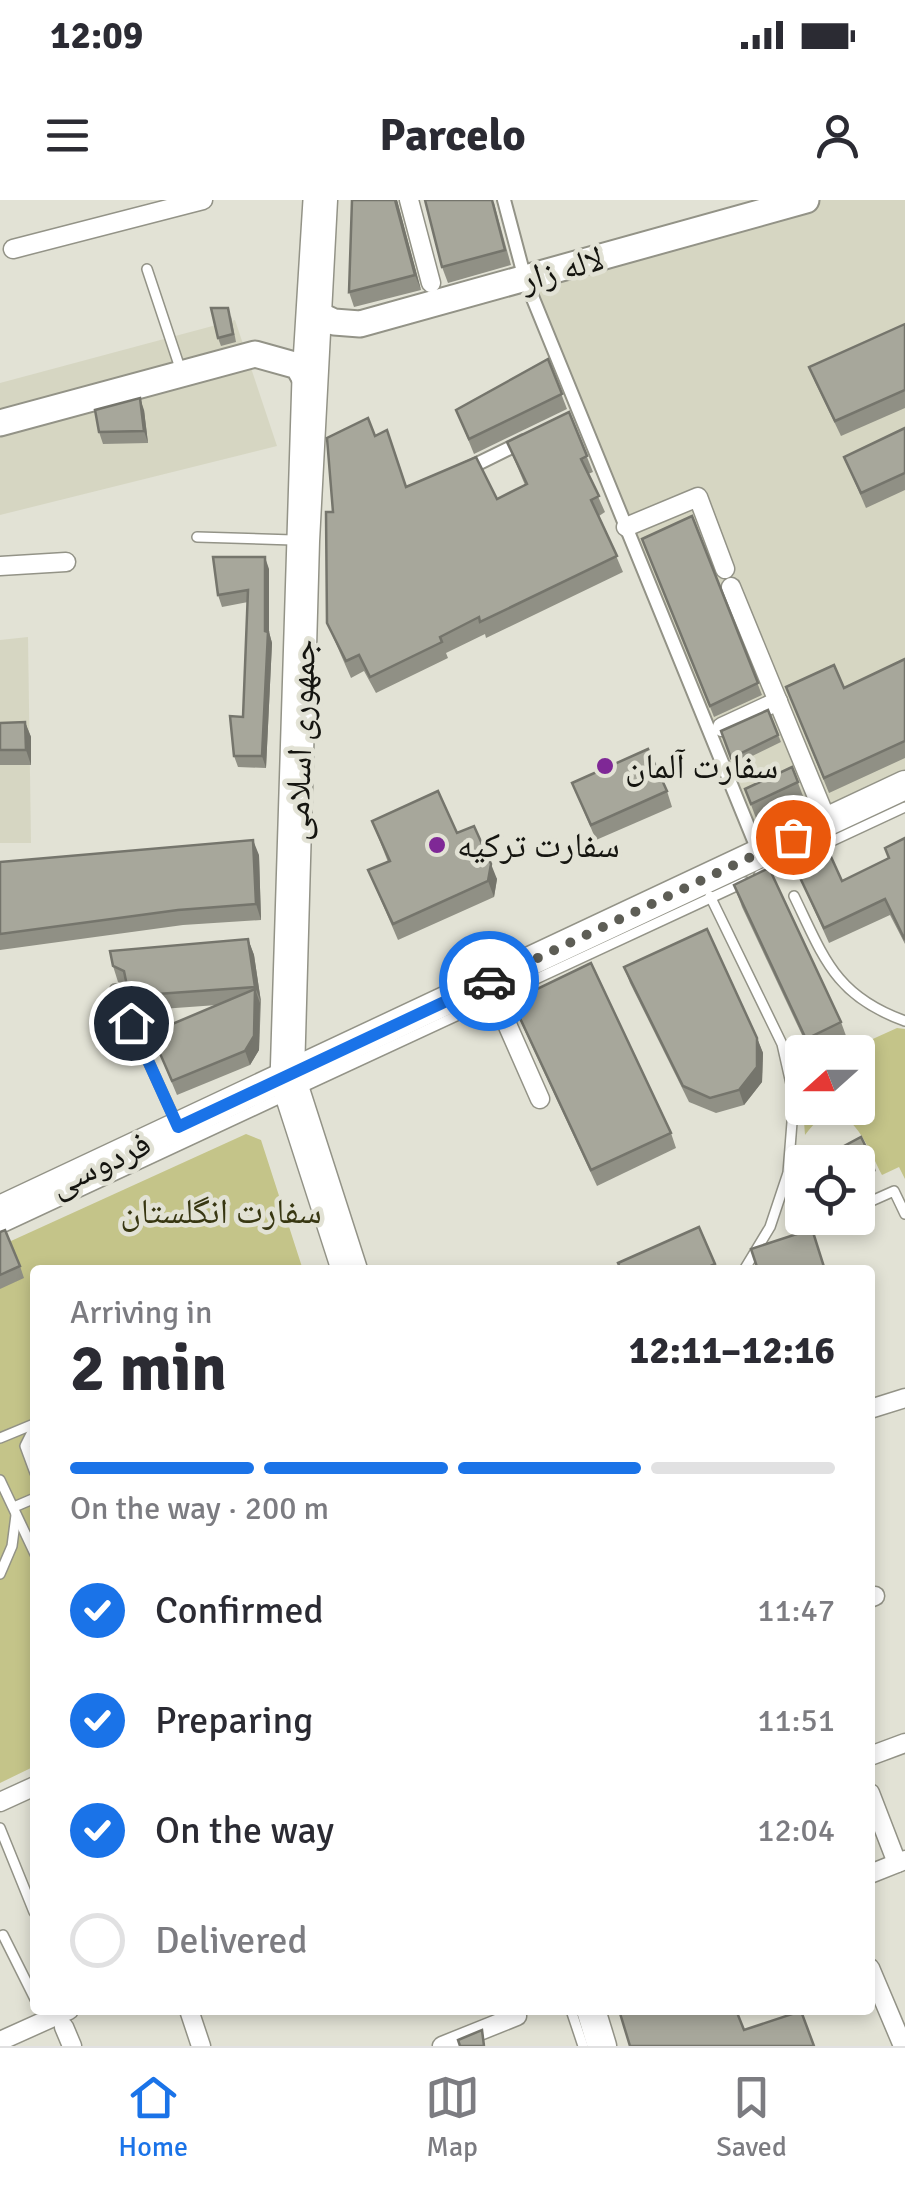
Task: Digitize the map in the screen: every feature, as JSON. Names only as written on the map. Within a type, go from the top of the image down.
[{"type":"main road","name":"جمهوری اسلامی","points":[[323,200],[313,393],[298,540],[285,1086],[351,1265]]},
{"type":"main road","name":"لاله زار","points":[[318,314],[334,322],[360,324],[806,200]]},
{"type":"main road","points":[[0,422],[255,354],[298,354],[313,393]]},
{"type":"main road","name":"فردوسی","points":[[2,1210],[178,1127],[285,1086],[706,889],[759,853],[905,785]]},
{"type":"main road","points":[[593,2015],[602,2046]]},
{"type":"street","points":[[14,249],[203,200]]},
{"type":"street","points":[[410,200],[431,283]]},
{"type":"street","points":[[504,200],[524,279],[759,853]]},
{"type":"street","points":[[562,422],[580,414]]},
{"type":"street","points":[[459,473],[545,431]]},
{"type":"street","points":[[626,527],[698,497],[827,821]]},
{"type":"street","points":[[0,566],[66,562]]},
{"type":"street","points":[[722,727],[777,690]]},
{"type":"street","points":[[492,989],[540,1099]]},
{"type":"street","points":[[875,1407],[905,1398]]},
{"type":"street","points":[[875,1754],[905,1743]]},
{"type":"street","points":[[0,1802],[30,1788]]},
{"type":"street","points":[[875,1804],[901,1861],[875,1872]]},
{"type":"street","points":[[875,1980],[903,2046]]},
{"type":"street","points":[[0,2041],[43,2015],[66,2019],[72,2046]]},
{"type":"street","points":[[190,2015],[202,2046]]},
{"type":"street","points":[[442,2046],[517,2016]]},
{"type":"lane","points":[[197,537],[298,540],[298,354],[308,200]]},
{"type":"lane","points":[[147,269],[182,373]]},
{"type":"lane","points":[[790,1145],[794,1097],[787,1056],[706,889],[905,808]]},
{"type":"lane","points":[[794,896],[830,972],[848,992],[905,1021]]},
{"type":"lane","points":[[116,989],[178,1127]]},
{"type":"lane","points":[[285,1086],[335,1265]]},
{"type":"lane","name":"فردوسی","points":[[2,1210],[285,1086]]},
{"type":"lane","points":[[747,1265],[770,1228],[785,1182]]},
{"type":"lane","points":[[875,1199],[894,1192],[905,1214]]},
{"type":"lane","points":[[0,1438],[30,1426]]},
{"type":"lane","points":[[30,1435],[25,1446],[30,1460]]},
{"type":"lane","points":[[0,1480],[30,1543]]},
{"type":"lane","points":[[15,1510],[30,1501]]},
{"type":"lane","points":[[0,1574],[12,1546],[15,1510]]},
{"type":"lane","points":[[0,1828],[30,1902]]},
{"type":"lane","points":[[3,1935],[30,1989]]},
{"type":"lane","points":[[573,2015],[583,2046]]},
{"type":"shaded area","points":[[807,200],[905,200],[905,785],[759,853],[525,279]]},
{"type":"shaded area","points":[[235,320],[277,446],[0,515],[0,383]]},
{"type":"shaded area","points":[[28,637],[31,843],[0,843],[0,640]]},
{"type":"green space","points":[[897,1028],[905,1029],[905,1179],[899,1167],[882,1175],[875,1160],[875,1145],[867,1145],[854,1125],[875,1125],[875,1038]]},
{"type":"green space","name":"سفارت انگلستان","points":[[246,1134],[261,1140],[301,1265],[30,1265],[30,1768],[0,1783],[0,1246]]},
{"type":"building","points":[[352,200],[395,200],[415,275],[349,292]]},
{"type":"building","points":[[425,200],[492,200],[505,250],[442,267]]},
{"type":"building","points":[[211,308],[228,308],[233,334],[218,338]]},
{"type":"building","points":[[905,324],[905,390],[835,421],[809,367]]},
{"type":"building","points":[[548,359],[562,394],[469,439],[456,410]]},
{"type":"building","points":[[140,398],[144,431],[99,432],[95,410]]},
{"type":"building","points":[[569,412],[587,456],[581,459],[599,496],[591,500],[617,556],[480,622],[479,617],[440,637],[442,642],[370,677],[359,655],[346,661],[327,623],[326,512],[333,512],[327,438],[368,418],[375,436],[387,430],[406,487],[476,457],[497,499],[527,484],[507,442]]},
{"type":"building","points":[[905,428],[905,473],[861,493],[844,457]]},
{"type":"building","points":[[692,516],[758,683],[710,706],[642,539]]},
{"type":"building","points":[[213,557],[265,557],[268,632],[262,756],[234,756],[230,716],[243,717],[248,590],[218,595]]},
{"type":"building","points":[[905,659],[905,741],[824,778],[786,687],[834,665],[844,688]]},
{"type":"building","points":[[768,710],[778,735],[731,758],[721,731]]},
{"type":"building","points":[[25,722],[26,750],[0,750],[0,723]]},
{"type":"building","points":[[648,749],[667,791],[591,825],[572,783]]},
{"type":"building","points":[[792,767],[798,782],[751,804],[745,789]]},
{"type":"building","points":[[438,791],[457,833],[474,826],[491,864],[488,881],[393,924],[368,870],[390,861],[372,821]]},
{"type":"building","points":[[905,838],[905,940],[885,899],[824,928],[794,865],[827,848],[842,881],[889,858],[885,848]]},
{"type":"building","points":[[253,840],[256,904],[178,910],[0,934],[0,862]]},
{"type":"building","points":[[769,868],[841,1022],[814,1035],[804,1035],[734,885]]},
{"type":"building","points":[[707,929],[757,1038],[757,1067],[739,1090],[710,1098],[683,1086],[624,967]]},
{"type":"building","points":[[248,939],[255,987],[129,996],[124,971],[113,966],[110,951]]},
{"type":"building","points":[[591,963],[671,1133],[591,1170],[512,1001]]},
{"type":"building","points":[[255,989],[254,1036],[245,1051],[172,1081],[151,1033]]},
{"type":"building","points":[[861,1137],[865,1145],[846,1145]]},
{"type":"building","points":[[699,1227],[715,1264],[619,1265]]},
{"type":"building","points":[[5,1230],[20,1266],[0,1275],[0,1232]]},
{"type":"building","points":[[794,1235],[814,1235],[823,1265],[756,1265],[751,1249]]},
{"type":"building","points":[[621,2015],[738,2015],[744,2030],[789,2015],[802,2015],[814,2046],[630,2046]]},
{"type":"building","points":[[482,2030],[484,2046],[460,2046],[458,2040]]},
{"type":"way so far","points":[[489,981],[793,837]]},
{"type":"place","name":"سفارت آلمان","points":[[605,766]]},
{"type":"place","name":"سفارت ترکیه","points":[[437,845]]},
{"type":"route","points":[[131,1023],[178,1127],[489,981]]}]
